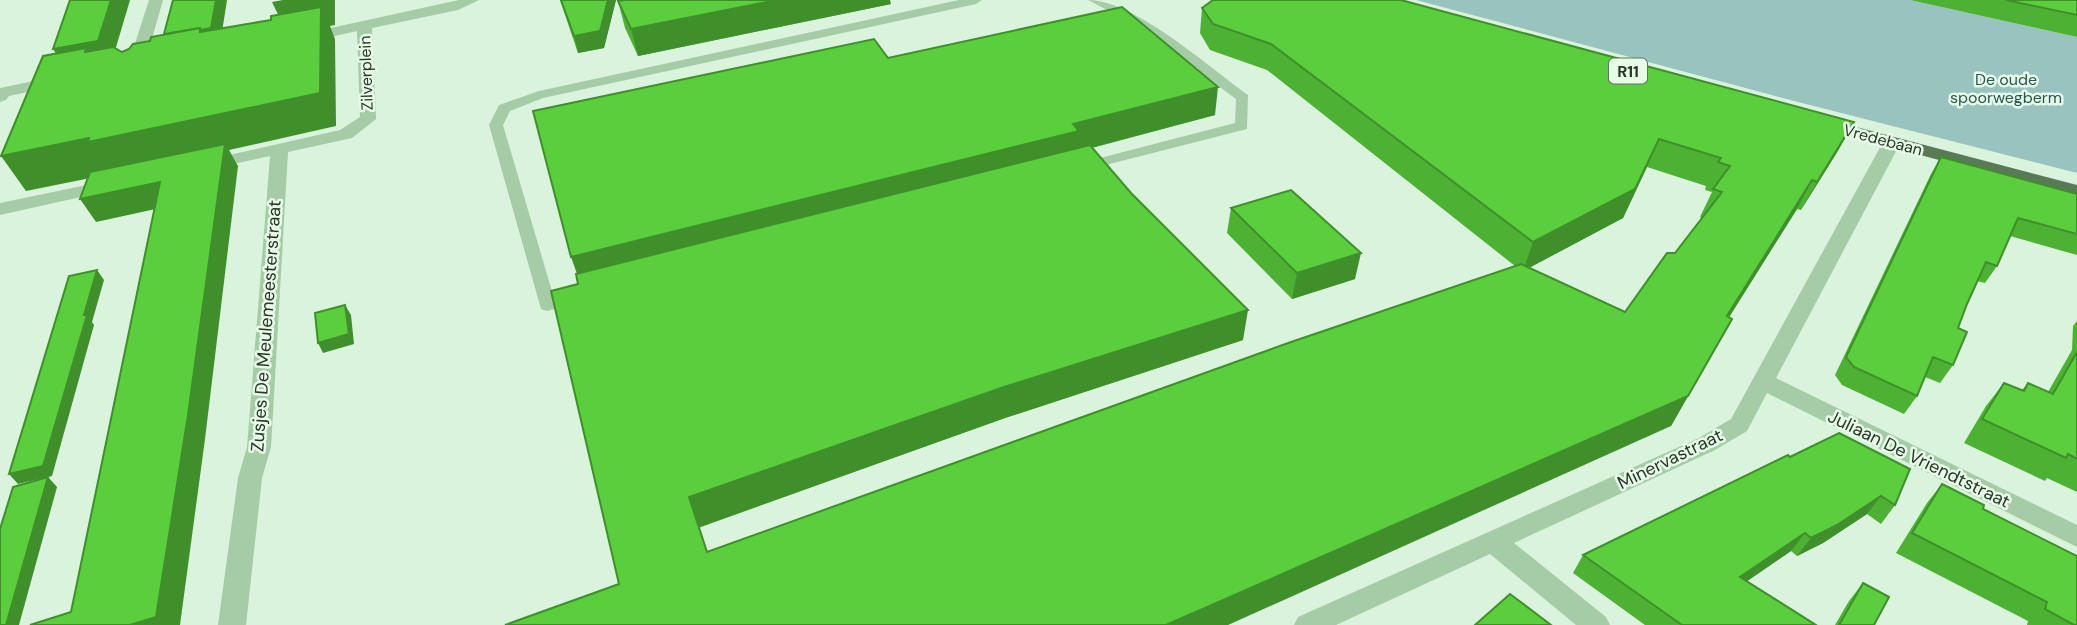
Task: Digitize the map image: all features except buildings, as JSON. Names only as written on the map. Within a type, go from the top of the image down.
[{"type":"main road","name":"Vredebaan","points":[[1808,120],[2077,191]]},
{"type":"street","points":[[156,0],[139,56],[142,62],[156,63]]},
{"type":"street","points":[[292,40],[453,7],[472,0]]},
{"type":"street","name":"Zilverplein","points":[[279,150],[346,134],[368,119],[364,26]]},
{"type":"street","points":[[127,68],[156,63]]},
{"type":"street","points":[[0,97],[2,92],[77,78]]},
{"type":"street","name":"Minervastraat","points":[[1308,625],[1707,444],[1739,425],[1892,142]]},
{"type":"street","points":[[188,169],[279,150]]},
{"type":"street","name":"Zusjes De Meulemeesterstraat","points":[[232,625],[250,478],[259,447],[279,150]]},
{"type":"street","points":[[0,209],[124,183]]},
{"type":"street","name":"Juliaan De Vriendtstraat","points":[[1762,382],[2077,537]]},
{"type":"street","points":[[1493,541],[1596,625]]},
{"type":"lane","points":[[587,295],[547,305],[496,125],[504,108],[539,95],[976,0]]},
{"type":"lane","points":[[1068,171],[1242,126],[1243,98],[1136,20],[1094,0]]},
{"type":"lane","points":[[141,79],[156,63]]},
{"type":"green space","name":"De oude spoorwegberm","points":[[1416,0],[1910,0],[2077,37],[2077,173],[1798,102]]}]
